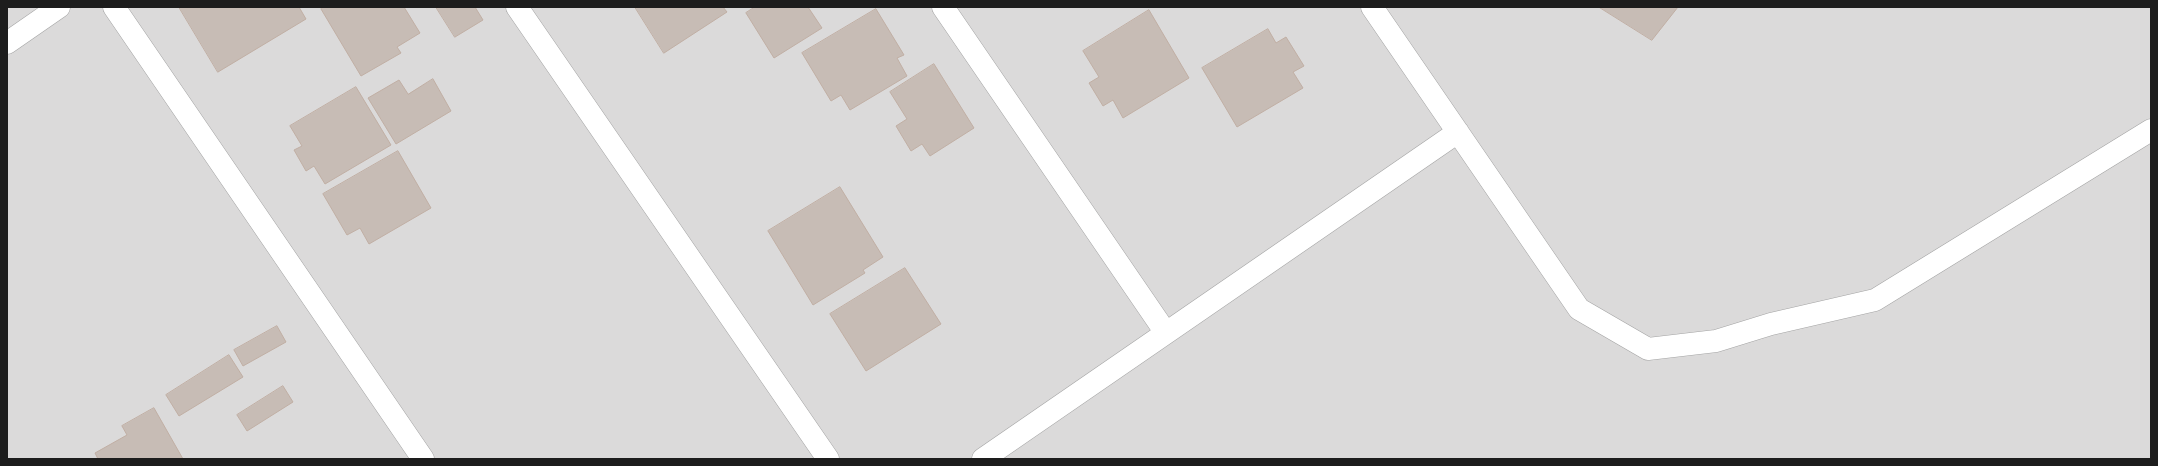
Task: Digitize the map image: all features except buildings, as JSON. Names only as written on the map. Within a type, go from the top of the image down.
[{"type":"street","points":[[7,43],[59,7]]},
{"type":"street","points":[[114,7],[423,459]]},
{"type":"street","points":[[517,7],[828,459]]},
{"type":"street","points":[[943,7],[1166,333]]},
{"type":"street","points":[[1372,7],[1579,309],[1648,349],[1716,341],[1771,324],[1875,300],[2151,130]]},
{"type":"street","points":[[983,459],[1458,132]]},
{"type":"shaded area","points":[[7,7],[2151,7],[2151,459],[7,459]]}]
